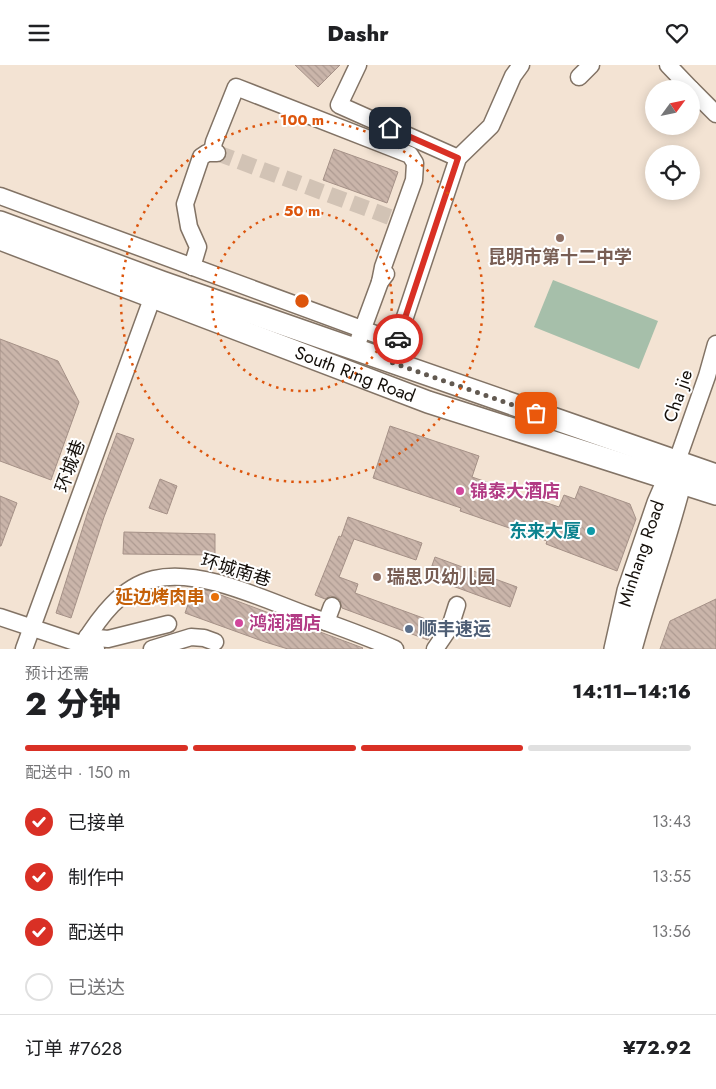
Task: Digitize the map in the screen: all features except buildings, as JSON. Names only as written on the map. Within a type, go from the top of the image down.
[{"type":"main road","name":"South Ring Road","points":[[0,222],[162,282],[390,362],[678,471],[716,494]]},
{"type":"main road","name":"South Ring Road","points":[[0,239],[428,401],[678,471],[716,475]]},
{"type":"main road","name":"Minhang Road","points":[[615,649],[628,591],[658,503],[678,471]]},
{"type":"main road","name":"Minhang Road","points":[[631,649],[645,596],[674,509],[678,471]]},
{"type":"street","points":[[358,65],[339,105],[458,158]]},
{"type":"street","points":[[390,362],[458,158],[491,126],[512,76],[522,65]]},
{"type":"street","points":[[579,77],[591,65]]},
{"type":"street","points":[[668,65],[682,80]]},
{"type":"street","points":[[192,267],[198,247],[189,227],[186,204],[201,157],[207,153],[215,153],[214,142],[236,87],[410,155],[415,163],[414,181],[355,350]]},
{"type":"street","points":[[700,98],[716,114]]},
{"type":"street","points":[[0,196],[397,342]]},
{"type":"street","points":[[380,282],[392,265],[406,223]]},
{"type":"street","name":"环城巷","points":[[24,649],[153,296]]},
{"type":"street","name":"Cha jie","points":[[678,471],[716,344]]},
{"type":"street","name":"Cha jie","points":[[678,471],[716,376]]},
{"type":"street","name":"环城南巷","points":[[87,645],[105,612],[133,588],[152,579],[175,576],[204,579],[251,594],[395,649]]},
{"type":"street","points":[[436,649],[450,627],[457,605]]},
{"type":"street","points":[[326,622],[332,606]]},
{"type":"street","points":[[0,617],[87,645],[168,624]]},
{"type":"street","points":[[152,649],[191,637],[204,638],[215,642]]},
{"type":"green space","points":[[553,280],[658,321],[639,369],[534,327]]},
{"type":"tunnel","points":[[217,153],[406,223]]},
{"type":"way so far","points":[[398,339],[390,362],[536,413]]},
{"type":"place","name":"昆明市第十二中学","points":[[560,238]]},
{"type":"place","name":"锦泰大酒店","points":[[460,491]]},
{"type":"place","name":"东来大厦","points":[[591,531]]},
{"type":"place","name":"瑞思贝幼儿园","points":[[377,577]]},
{"type":"place","name":"延边烤肉串","points":[[215,597]]},
{"type":"place","name":"鸿润酒店","points":[[239,623]]},
{"type":"place","name":"顺丰速运","points":[[409,629]]},
{"type":"route","points":[[390,128],[458,158],[398,339]]}]
